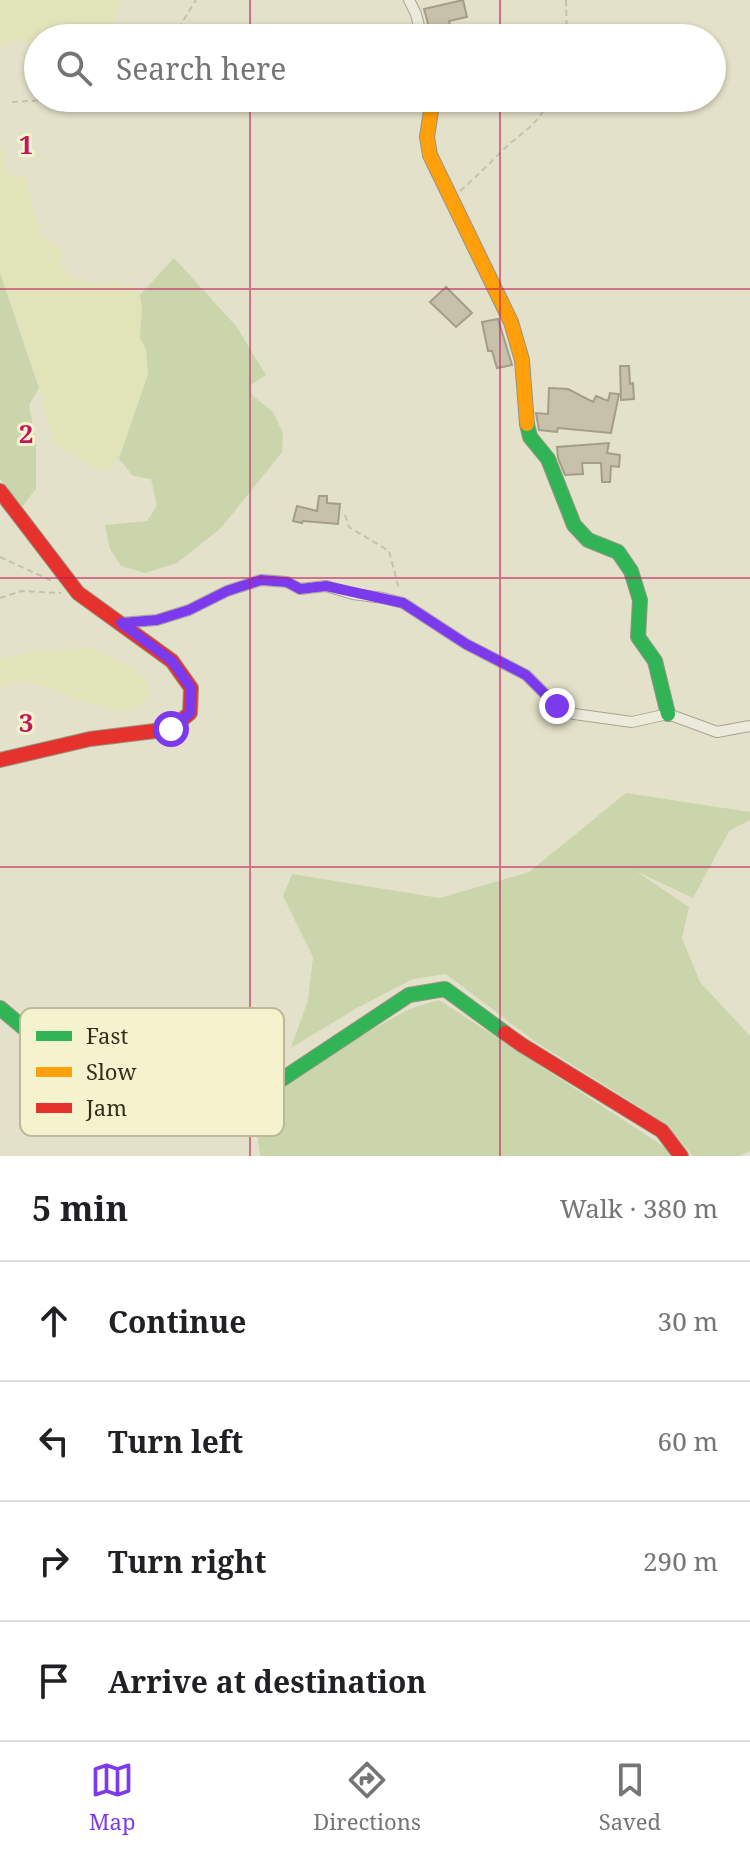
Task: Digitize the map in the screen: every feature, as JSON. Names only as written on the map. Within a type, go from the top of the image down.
[{"type":"street","points":[[409,0],[418,24]]},
{"type":"street","points":[[431,112],[427,137],[430,155],[511,322],[522,360],[530,437],[548,459],[574,525],[588,540],[618,552],[631,571],[640,600],[638,637],[655,661],[668,714]]},
{"type":"street","points":[[0,491],[78,593],[172,661],[191,688],[190,713],[171,729],[90,739],[0,760]]},
{"type":"street","points":[[121,623],[157,620],[261,580],[287,582],[300,589],[326,586],[403,603],[466,644],[526,675],[557,706],[574,714],[632,722],[668,714],[717,732],[750,726]]},
{"type":"street","points":[[284,1078],[409,995],[445,989],[522,1045],[662,1131],[681,1156]]},
{"type":"street","points":[[0,1008],[20,1025]]},
{"type":"path","points":[[181,24],[196,0]]},
{"type":"path","points":[[566,0],[567,24]]},
{"type":"path","points":[[12,102],[24,101]]},
{"type":"path","points":[[451,199],[531,128],[543,112]]},
{"type":"path","points":[[345,515],[349,527],[389,551],[403,603]]},
{"type":"path","points":[[0,557],[52,581]]},
{"type":"path","points":[[0,598],[22,591],[78,593]]},
{"type":"green space","points":[[0,0],[122,0],[113,24],[24,24],[24,42],[4,43],[0,50]]},
{"type":"green space","points":[[0,147],[5,154],[7,177],[25,176],[40,234],[62,250],[60,265],[76,279],[131,286],[140,295],[140,329],[146,349],[148,374],[119,459],[108,469],[98,470],[54,444],[32,363],[0,273]]},
{"type":"green space","points":[[174,258],[236,326],[266,375],[251,385],[252,395],[273,412],[283,433],[282,452],[221,528],[177,563],[145,573],[121,566],[110,549],[105,525],[147,521],[157,506],[151,479],[133,476],[119,459],[148,374],[146,349],[140,338],[140,295]]},
{"type":"green space","points":[[0,273],[39,388],[29,405],[36,441],[36,489],[21,508],[0,479]]},
{"type":"green space","points":[[93,648],[136,669],[147,681],[147,697],[137,709],[120,711],[90,704],[25,682],[0,686],[0,658],[29,652]]},
{"type":"green space","points":[[626,793],[750,812],[750,820],[729,831],[693,898],[636,871],[689,907],[682,938],[700,982],[750,1036],[750,1151],[739,1156],[693,1156],[665,1123],[533,1040],[446,974],[413,979],[355,1009],[291,1048],[308,1000],[313,957],[283,896],[292,874],[440,898],[529,872]]},
{"type":"green space","points":[[439,1000],[677,1156],[260,1156],[259,1136],[284,1136],[284,1079],[409,1009]]},
{"type":"building","points":[[463,0],[467,17],[449,21],[450,24],[428,24],[424,9]]},
{"type":"building","points":[[446,287],[472,313],[456,327],[430,302]]},
{"type":"building","points":[[498,319],[512,365],[497,368],[492,351],[488,351],[482,322]]},
{"type":"building","points":[[620,366],[629,366],[634,399],[621,400]]},
{"type":"building","points":[[549,388],[568,389],[593,402],[596,396],[608,401],[610,393],[619,394],[611,433],[558,428],[557,432],[539,430],[536,413],[548,414]]},
{"type":"building","points":[[609,443],[607,453],[620,455],[619,467],[611,466],[610,482],[602,482],[601,463],[582,463],[583,474],[565,475],[557,447]]},
{"type":"building","points":[[319,496],[327,496],[327,503],[340,504],[338,524],[293,521],[297,506],[317,511]]},
{"type":"traffic: fast","points":[[527,424],[530,437],[548,459],[574,525],[588,540],[618,552],[631,571],[640,600],[638,637],[655,661],[668,714]]},
{"type":"traffic: fast","points":[[284,1078],[409,995],[445,989],[505,1033]]},
{"type":"traffic: fast","points":[[0,1008],[20,1025]]},
{"type":"traffic: slow","points":[[431,112],[427,137],[430,155],[511,322],[522,360],[527,424]]},
{"type":"traffic: jam","points":[[0,491],[78,593],[172,661],[191,688],[190,713],[171,729],[90,739],[0,760]]},
{"type":"traffic: jam","points":[[505,1033],[662,1131],[681,1156]]},
{"type":"route","points":[[171,729],[190,713],[191,688],[172,661],[121,623],[157,620],[261,580],[287,582],[300,589],[326,586],[403,603],[466,644],[526,675],[557,706]]}]
